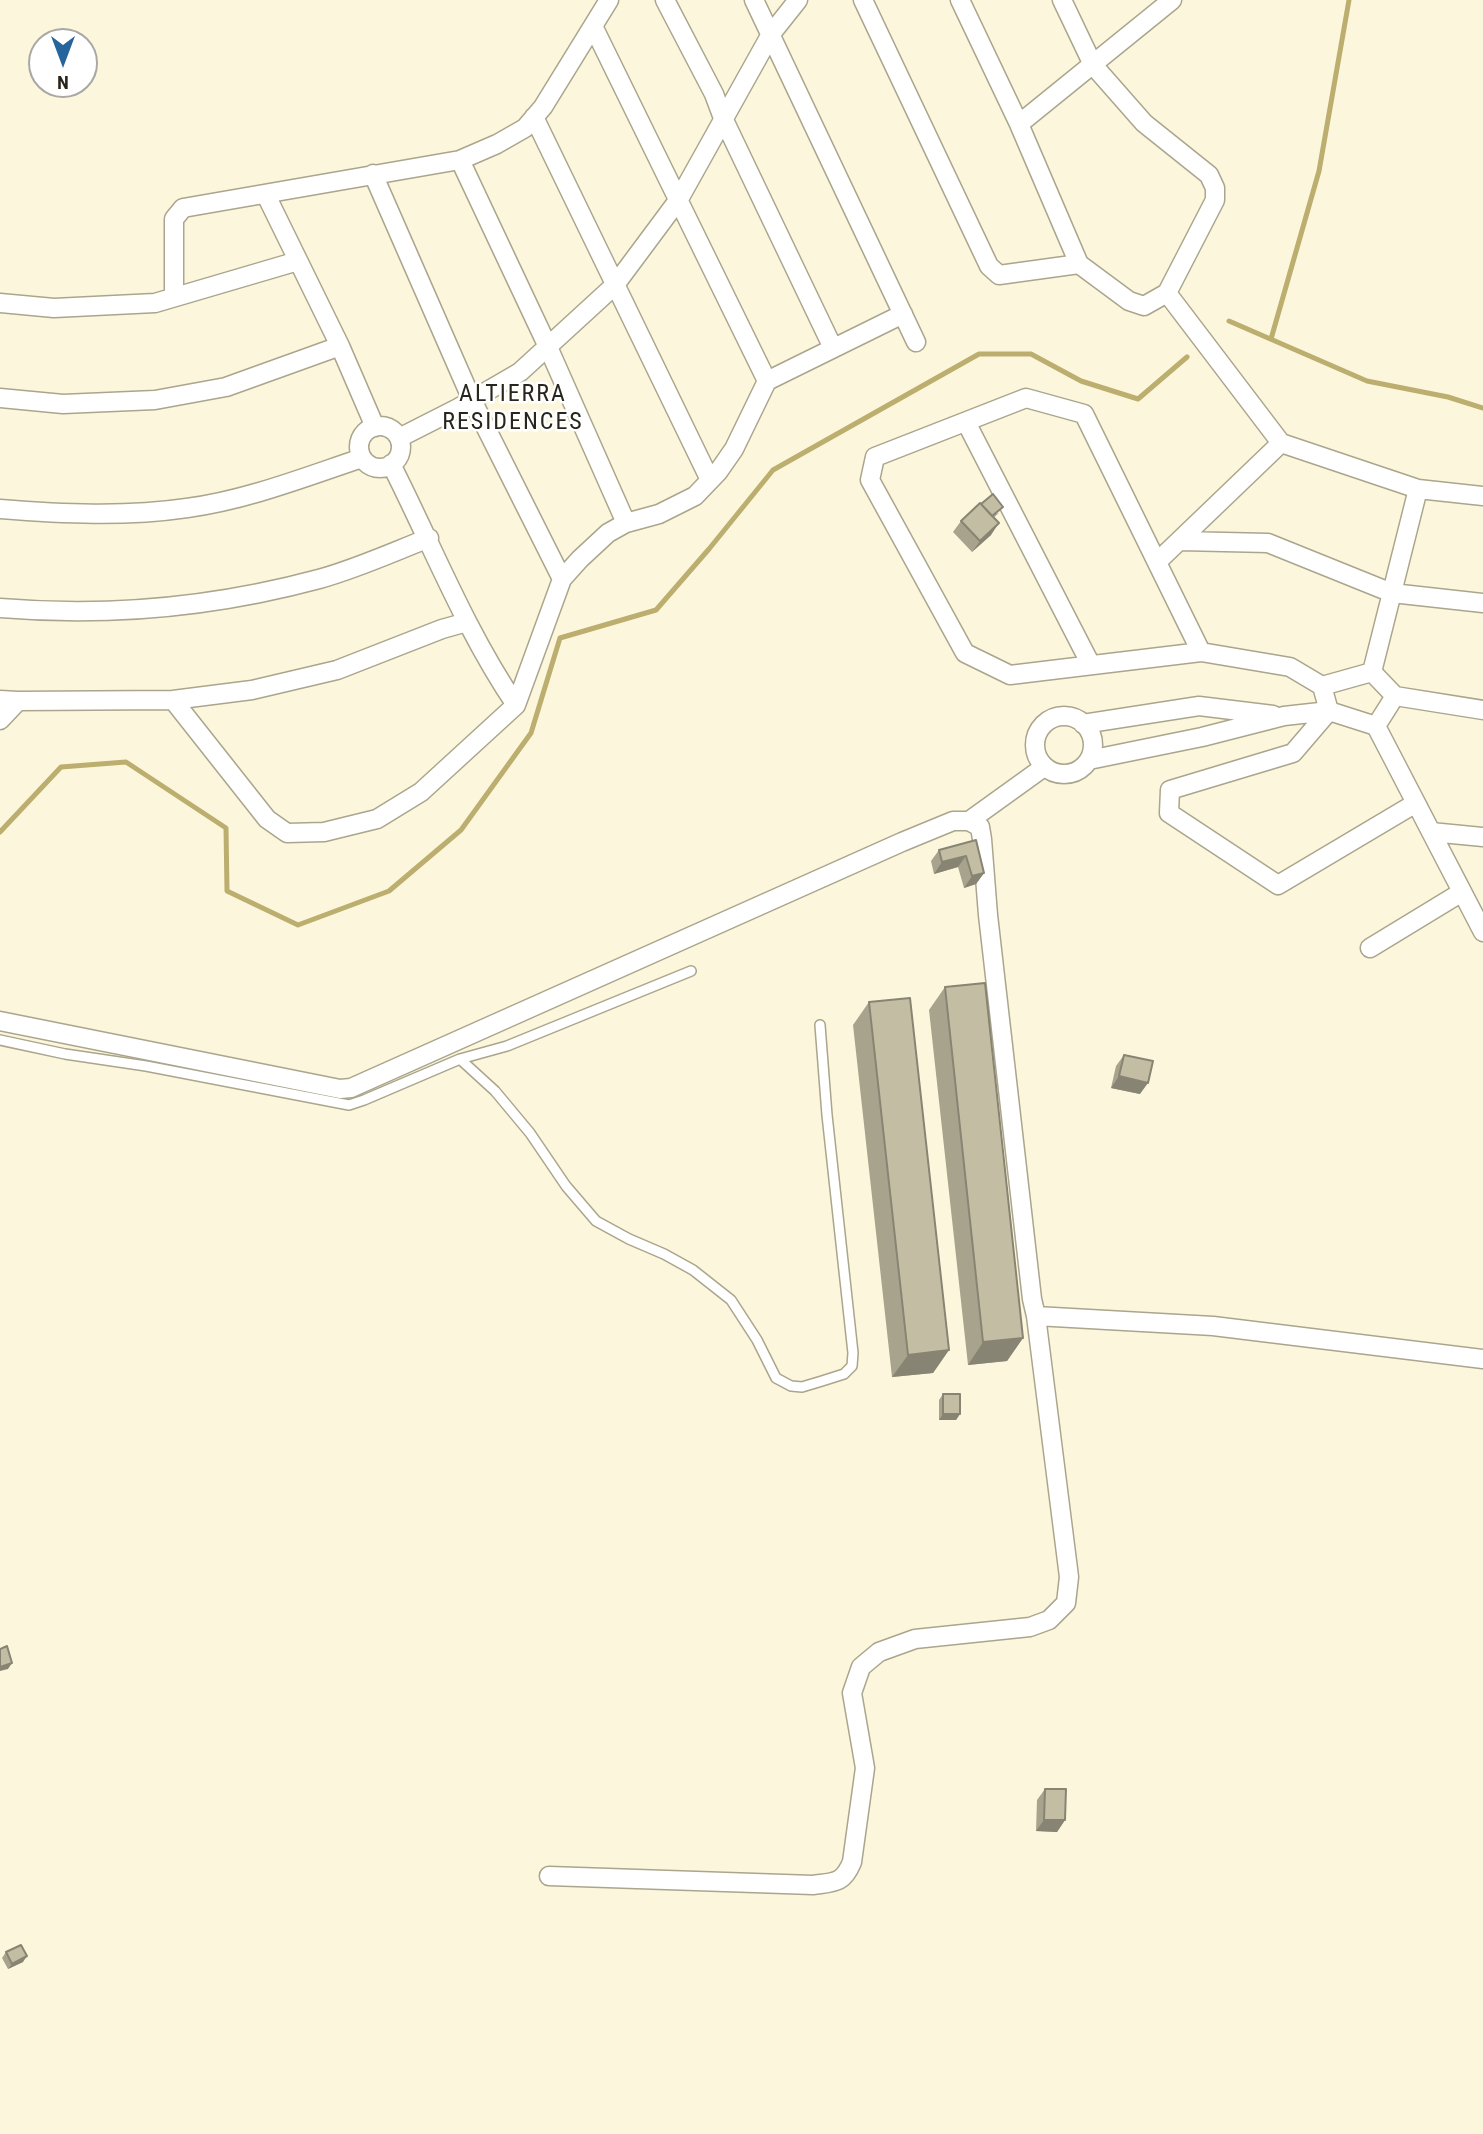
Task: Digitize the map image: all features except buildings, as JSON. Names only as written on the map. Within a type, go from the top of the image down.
[{"type":"street","points":[[174,296],[174,219],[183,208],[460,160],[507,138],[525,128],[543,107],[609,0]]},
{"type":"street","points":[[665,0],[714,94],[833,348]]},
{"type":"street","points":[[754,0],[916,342]]},
{"type":"street","points":[[399,438],[520,372],[615,285],[679,199],[771,34],[798,0]]},
{"type":"street","points":[[863,0],[989,266],[999,275],[1079,264]]},
{"type":"street","points":[[960,0],[1019,124],[1079,264],[1129,301],[1144,306],[1167,293],[1215,200],[1215,188],[1209,175],[1144,123],[1093,65],[1062,0]]},
{"type":"street","points":[[1019,124],[1168,1]]},
{"type":"street","points":[[593,26],[767,381]]},
{"type":"street","points":[[534,117],[710,480]]},
{"type":"street","points":[[460,160],[548,347],[626,523]]},
{"type":"street","points":[[373,174],[472,400],[562,579]]},
{"type":"street","points":[[266,195],[340,346],[375,427]]},
{"type":"street","points":[[0,303],[54,308],[155,303],[298,261]]},
{"type":"street","points":[[1167,293],[1281,443],[1418,489],[1483,496]]},
{"type":"street","points":[[173,700],[267,819],[287,833],[324,832],[377,819],[421,792],[516,705],[562,579],[608,533],[626,523],[659,514],[695,496],[734,449],[767,381],[903,314]]},
{"type":"street","points":[[0,398],[63,404],[155,400],[226,387],[340,346]]},
{"type":"street","points":[[1201,652],[1084,414],[1026,398],[875,457],[870,480],[965,653],[1010,675],[1201,652],[1290,667],[1322,686],[1329,711]]},
{"type":"street","points":[[965,422],[1091,665]]},
{"type":"street","points":[[375,427],[389,428],[399,438],[401,450],[391,464],[385,467],[372,466],[362,458],[359,451],[360,439],[369,429],[375,427]]},
{"type":"street","points":[[1157,562],[1281,443]]},
{"type":"street","points":[[0,509],[109,514],[188,508],[271,488],[362,458]]},
{"type":"street","points":[[391,464],[429,538],[467,622],[496,676],[516,705]]},
{"type":"street","points":[[1372,672],[1418,489]]},
{"type":"street","points":[[0,608],[56,613],[190,606],[320,579],[429,538]]},
{"type":"street","points":[[1181,541],[1268,543],[1392,593],[1483,603]]},
{"type":"street","points":[[0,700],[173,700],[252,690],[337,670],[467,622]]},
{"type":"street","points":[[1322,686],[1372,672]]},
{"type":"street","points":[[1372,672],[1395,696],[1483,710]]},
{"type":"street","points":[[1376,726],[1395,696]]},
{"type":"street","points":[[0,720],[18,702]]},
{"type":"street","points":[[1083,724],[1199,706],[1284,716]]},
{"type":"street","points":[[1329,711],[1293,753],[1170,790],[1169,813],[1278,885],[1416,803]]},
{"type":"street","points":[[1089,760],[1202,737],[1284,716],[1329,711],[1376,726],[1483,932]]},
{"type":"street","points":[[1059,716],[1072,717],[1083,724],[1091,734],[1093,747],[1089,760],[1081,769],[1069,774],[1056,773],[1044,767],[1037,757],[1035,744],[1038,731],[1059,716]]},
{"type":"street","points":[[969,821],[1044,767]]},
{"type":"street","points":[[0,1021],[340,1089],[351,1088],[902,842],[953,821],[969,821],[980,827],[989,928],[1032,1299],[1069,1577],[1066,1603],[1049,1620],[1030,1627],[915,1639],[879,1652],[861,1667],[852,1693],[865,1768],[852,1862],[846,1876],[837,1882],[813,1885],[549,1876]]},
{"type":"street","points":[[1431,832],[1483,837]]},
{"type":"street","points":[[1370,948],[1462,892]]},
{"type":"street","points":[[1036,1315],[1213,1326],[1483,1359]]},
{"type":"lane","points":[[0,1040],[349,1105],[460,1059],[507,1046],[691,971]]},
{"type":"lane","points":[[460,1059],[495,1091],[530,1133],[566,1186],[596,1221],[693,1269],[732,1300],[757,1340],[776,1378],[802,1387],[844,1374],[852,1366],[853,1353],[820,1025]]},
{"type":"waterway","points":[[1271,339],[1319,171],[1349,0]]},
{"type":"waterway","points":[[1229,321],[1367,381],[1448,397],[1483,408]]},
{"type":"waterway","points":[[0,832],[61,767],[126,762],[226,828],[227,891],[298,925],[389,891],[461,830],[531,733],[560,638],[656,610],[773,470],[979,354],[1031,354],[1081,381],[1138,399],[1187,357]]},
{"type":"district","name":"ALTIERRA RESIDENCES","points":[[513,409]]}]
